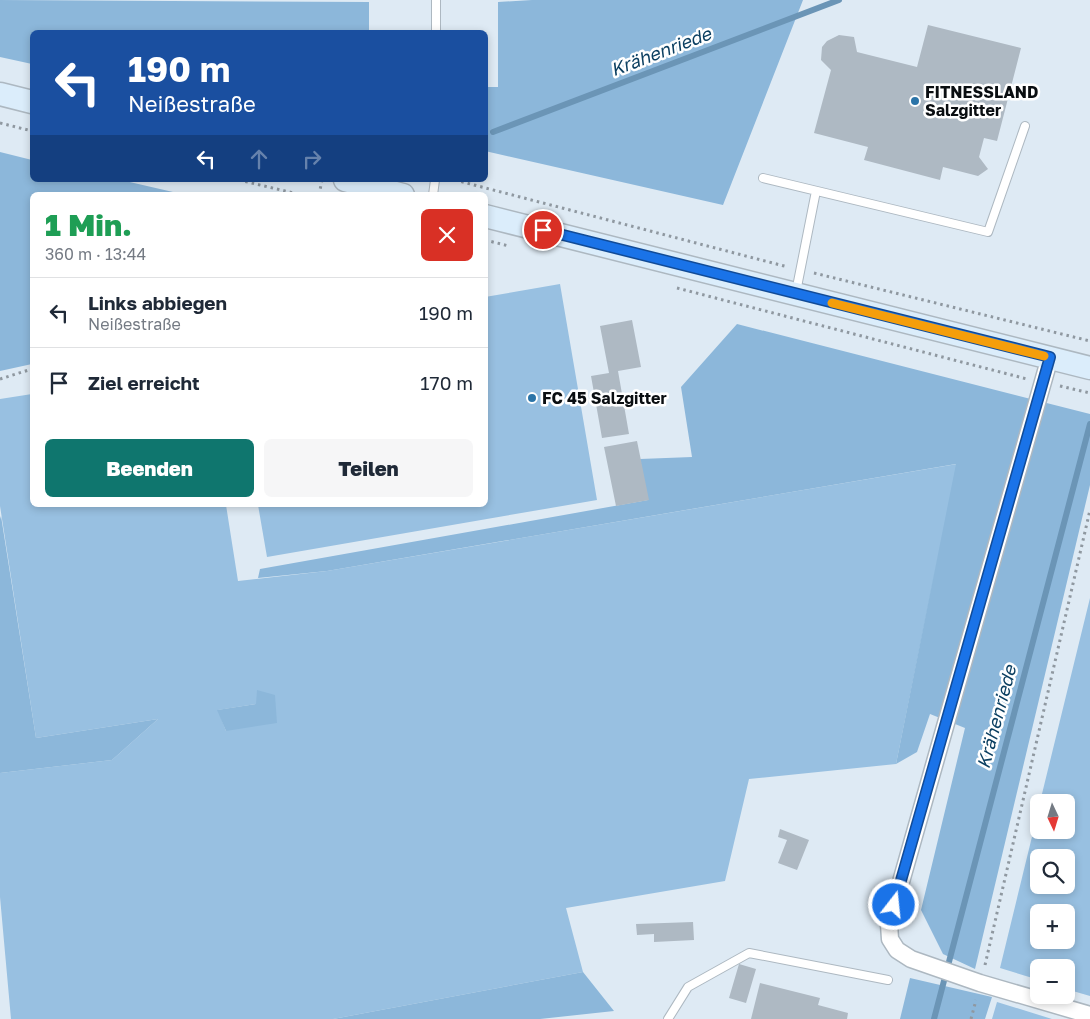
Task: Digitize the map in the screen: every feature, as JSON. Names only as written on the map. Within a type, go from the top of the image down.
[{"type":"street","points":[[0,94],[30,102]]},
{"type":"street","points":[[353,182],[391,192]]},
{"type":"street","points":[[488,217],[1090,368]]},
{"type":"street","points":[[1050,357],[889,924],[890,939],[897,950],[911,959],[980,983],[1090,1015]]},
{"type":"lane","points":[[436,0],[436,30]]},
{"type":"lane","points":[[763,178],[988,232],[1025,126]]},
{"type":"lane","points":[[795,294],[816,191]]},
{"type":"lane","points":[[668,1019],[688,987],[749,953],[888,980]]},
{"type":"path","points":[[0,123],[30,130]]},
{"type":"path","points":[[247,182],[289,192]]},
{"type":"path","points":[[463,182],[800,270],[1090,341]]},
{"type":"path","points":[[488,241],[514,247]]},
{"type":"path","points":[[676,288],[1043,383],[1090,393]]},
{"type":"path","points":[[0,379],[30,370]]},
{"type":"path","points":[[980,983],[1090,510]]},
{"type":"shaded area","points":[[0,0],[369,2],[369,30],[30,30],[30,64],[0,57]]},
{"type":"shaded area","points":[[532,0],[803,0],[723,205],[488,152],[488,87],[498,87],[498,2]]},
{"type":"shaded area","points":[[0,152],[30,160],[30,182],[130,182],[173,192],[30,192],[30,364],[0,371]]},
{"type":"shaded area","name":"FC 45 Salzgitter","points":[[560,284],[597,500],[267,557],[258,507],[488,507],[488,296]]},
{"type":"shaded area","points":[[737,324],[1090,414],[1090,485],[975,969],[943,954],[921,910],[965,728],[930,714],[917,752],[896,764],[956,464],[327,571],[258,578],[260,569],[648,500],[640,459],[692,457],[681,387]]},
{"type":"shaded area","points":[[30,394],[30,507],[226,507],[238,581],[327,571],[957,464],[896,764],[749,779],[725,881],[566,908],[583,972],[333,1019],[11,1019],[0,897],[0,773],[112,760],[158,719],[36,738],[0,506],[0,399]],"holes":[[[256,704],[226,731],[218,710]]]},
{"type":"shaded area","points":[[1,516],[36,738],[158,719],[112,760],[0,773]]},
{"type":"shaded area","points":[[1090,598],[1090,996],[1075,992],[1075,959],[1030,959],[1030,977],[1000,968],[1031,839],[1075,839],[1075,794],[1042,794]]},
{"type":"shaded area","points":[[257,690],[275,695],[277,723],[226,731],[217,710],[256,704]]},
{"type":"shaded area","points":[[583,972],[614,1011],[540,1019],[333,1019]]},
{"type":"shaded area","points":[[910,978],[992,997],[985,1019],[900,1019]]},
{"type":"shaded area","points":[[997,1002],[1052,1019],[992,1019]]},
{"type":"building","name":"FITNESSLAND Salzgitter","points":[[928,25],[1021,48],[997,141],[984,138],[979,157],[988,169],[978,176],[943,167],[940,180],[864,160],[868,147],[814,133],[831,70],[821,60],[822,47],[827,41],[839,35],[854,37],[857,52],[917,67]]},
{"type":"building","points":[[632,320],[641,367],[618,371],[629,434],[602,438],[591,376],[609,373],[600,326]]},
{"type":"building","points":[[637,441],[649,500],[616,506],[604,447]]},
{"type":"building","points":[[780,829],[809,840],[797,870],[778,863],[787,840],[778,837]]},
{"type":"building","points":[[693,922],[694,940],[654,942],[654,934],[637,935],[636,924]]},
{"type":"building","points":[[739,964],[756,969],[746,1003],[729,998]]},
{"type":"building","points":[[760,983],[820,998],[818,1005],[848,1013],[847,1019],[751,1019]]},
{"type":"waterway","name":"Krähenriede","points":[[493,132],[839,0]]},
{"type":"waterway","name":"Krähenriede","points":[[934,1019],[1090,424]]},
{"type":"slow traffic","points":[[832,303],[1044,356]]},
{"type":"place","name":"FITNESSLAND Salzgitter","points":[[915,101]]},
{"type":"place","name":"FC 45 Salzgitter","points":[[532,398]]},
{"type":"route","points":[[543,230],[1050,357],[894,905]]}]
